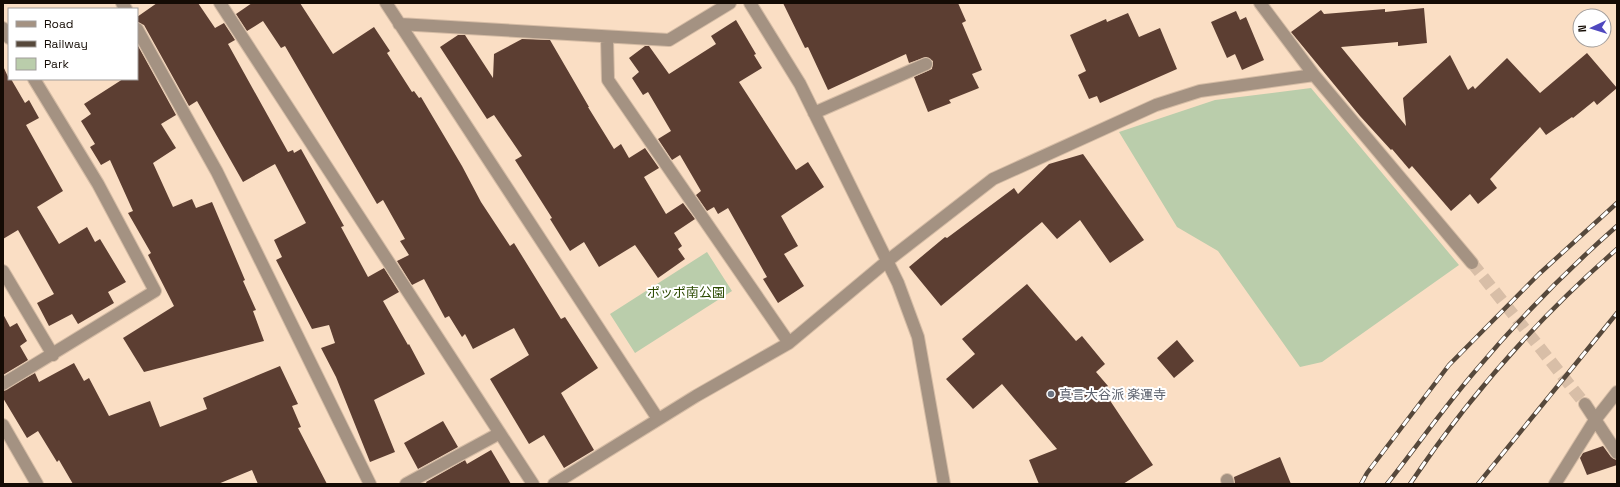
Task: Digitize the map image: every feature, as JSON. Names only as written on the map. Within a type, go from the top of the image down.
[{"type":"street","points":[[220,3],[533,484]]},
{"type":"street","points":[[386,3],[658,420]]},
{"type":"street","points":[[399,24],[607,38],[669,40],[730,3]]},
{"type":"street","points":[[750,3],[800,84],[886,262],[898,283],[918,337],[944,484]]},
{"type":"street","points":[[1260,3],[1314,75],[1472,263]]},
{"type":"street","points":[[138,31],[218,172],[370,484]]},
{"type":"street","points":[[607,38],[608,80],[789,342]]},
{"type":"street","points":[[814,114],[926,64]]},
{"type":"street","points":[[554,484],[696,396],[789,342],[886,262],[993,179],[1156,104],[1200,91],[1314,75]]},
{"type":"street","points":[[3,384],[53,355],[155,291],[98,184],[35,80]]},
{"type":"street","points":[[3,271],[53,355]]},
{"type":"street","points":[[1555,484],[1595,420],[1617,392]]},
{"type":"street","points":[[1585,404],[1617,453]]},
{"type":"street","points":[[3,425],[37,484]]},
{"type":"street","points":[[406,484],[500,433]]},
{"type":"green space","points":[[1311,88],[1459,265],[1322,362],[1300,367],[1218,251],[1177,227],[1119,132],[1215,100]]},
{"type":"green space","name":"ポッポ南公園","points":[[707,252],[732,291],[635,353],[610,314]]},
{"type":"building","points":[[157,3],[198,3],[215,28],[224,23],[235,40],[228,44],[288,152],[293,150],[294,153],[301,149],[344,226],[341,227],[368,277],[384,268],[399,292],[383,301],[425,374],[374,400],[395,452],[370,462],[336,377],[321,348],[335,343],[329,325],[312,329],[276,260],[282,257],[274,240],[306,223],[275,164],[243,182],[197,101],[189,106],[144,25],[138,22],[138,16]]},
{"type":"building","points":[[252,3],[300,3],[333,54],[374,27],[390,51],[387,53],[412,92],[414,91],[419,98],[421,97],[462,166],[481,202],[510,246],[514,243],[561,319],[565,317],[598,368],[561,393],[594,450],[564,468],[544,435],[529,444],[490,379],[529,355],[514,328],[473,349],[465,334],[462,337],[449,316],[445,318],[424,279],[412,285],[397,261],[409,255],[400,241],[405,239],[383,200],[377,204],[285,46],[281,48],[263,21],[247,31],[236,14]]},
{"type":"building","points":[[783,3],[958,3],[966,21],[962,23],[982,70],[972,74],[979,88],[949,100],[951,103],[928,112],[914,77],[932,69],[933,61],[926,57],[909,63],[906,54],[828,90],[808,47],[805,48]]},
{"type":"building","points":[[1424,8],[1427,43],[1398,46],[1398,42],[1341,47],[1406,126],[1403,98],[1450,55],[1468,90],[1473,86],[1475,89],[1507,58],[1540,93],[1587,53],[1617,88],[1597,105],[1594,101],[1573,118],[1572,117],[1546,135],[1540,127],[1490,179],[1497,188],[1478,204],[1470,194],[1451,211],[1412,166],[1409,169],[1360,116],[1291,32],[1321,10],[1324,14],[1385,9],[1385,12]]},
{"type":"building","points":[[1236,11],[1240,20],[1246,17],[1264,60],[1242,70],[1235,54],[1227,58],[1211,22]]},
{"type":"building","points":[[1128,13],[1139,37],[1160,28],[1177,69],[1100,103],[1097,96],[1089,99],[1078,75],[1086,71],[1070,35],[1106,19],[1107,22]]},
{"type":"building","points":[[736,20],[756,54],[754,55],[762,68],[739,82],[796,170],[808,162],[824,187],[781,216],[798,246],[784,254],[804,286],[778,303],[763,279],[767,277],[728,208],[718,214],[714,207],[707,211],[696,195],[701,191],[680,155],[672,160],[658,139],[671,131],[648,92],[643,95],[632,78],[639,72],[629,58],[645,46],[649,46],[669,74],[716,44],[711,36]]},
{"type":"building","points":[[458,35],[465,35],[493,78],[494,54],[522,39],[550,40],[614,149],[621,144],[629,158],[645,148],[659,168],[644,177],[666,214],[683,203],[695,219],[674,233],[682,246],[678,249],[685,259],[658,278],[635,245],[599,267],[584,242],[570,251],[550,219],[552,218],[515,160],[522,156],[494,115],[487,119],[440,47]]},
{"type":"building","points":[[138,46],[176,115],[161,124],[176,148],[153,163],[173,207],[192,199],[196,208],[212,202],[245,280],[243,281],[256,310],[253,311],[264,341],[144,372],[123,338],[174,306],[148,255],[151,253],[128,213],[133,211],[110,160],[101,165],[90,147],[95,144],[81,121],[91,114],[84,104],[121,80],[138,80]]},
{"type":"building","points":[[3,66],[8,80],[12,80],[25,103],[29,100],[39,118],[26,125],[63,191],[37,207],[59,244],[87,227],[95,242],[100,239],[126,282],[108,292],[114,303],[78,324],[72,314],[49,326],[37,303],[54,294],[18,230],[3,239]]},
{"type":"building","points":[[1083,154],[1144,240],[1110,263],[1080,220],[1057,239],[1042,222],[941,306],[909,267],[945,237],[947,238],[1014,188],[1018,194],[1049,164]]},
{"type":"building","points":[[1027,284],[1076,341],[1082,336],[1105,364],[1096,372],[1108,386],[1103,390],[1153,465],[1123,484],[1039,484],[1029,460],[1057,449],[1002,384],[973,409],[946,379],[975,354],[962,339]]},
{"type":"building","points":[[3,314],[10,327],[17,323],[27,341],[20,346],[28,360],[3,375]]},
{"type":"building","points":[[1177,340],[1194,361],[1174,378],[1157,358]]},
{"type":"building","points":[[74,363],[84,381],[89,378],[109,416],[150,401],[160,427],[207,409],[203,398],[280,366],[298,404],[292,406],[301,427],[298,428],[327,484],[258,484],[252,470],[218,484],[73,484],[59,460],[57,462],[38,431],[27,438],[3,398],[3,391],[35,373],[39,382]]},
{"type":"building","points":[[443,421],[458,447],[418,469],[404,443]]},
{"type":"building","points":[[1603,446],[1611,457],[1617,460],[1617,465],[1587,475],[1580,458],[1583,453]]},
{"type":"building","points":[[491,450],[511,484],[427,484],[426,482],[465,460],[467,464]]},
{"type":"building","points":[[1280,457],[1291,484],[1235,484],[1234,477]]},
{"type":"tunnel","points":[[1472,263],[1585,404]]},
{"type":"railway","points":[[1361,484],[1367,473],[1449,365],[1539,274],[1617,203]]},
{"type":"railway","points":[[1387,484],[1465,383],[1493,350],[1544,295],[1617,226]]},
{"type":"railway","points":[[1410,484],[1480,389],[1559,303],[1617,249]]},
{"type":"railway","points":[[1478,484],[1617,313]]},
{"type":"place","name":"真言大谷派 楽運寺","points":[[1051,394]]}]
